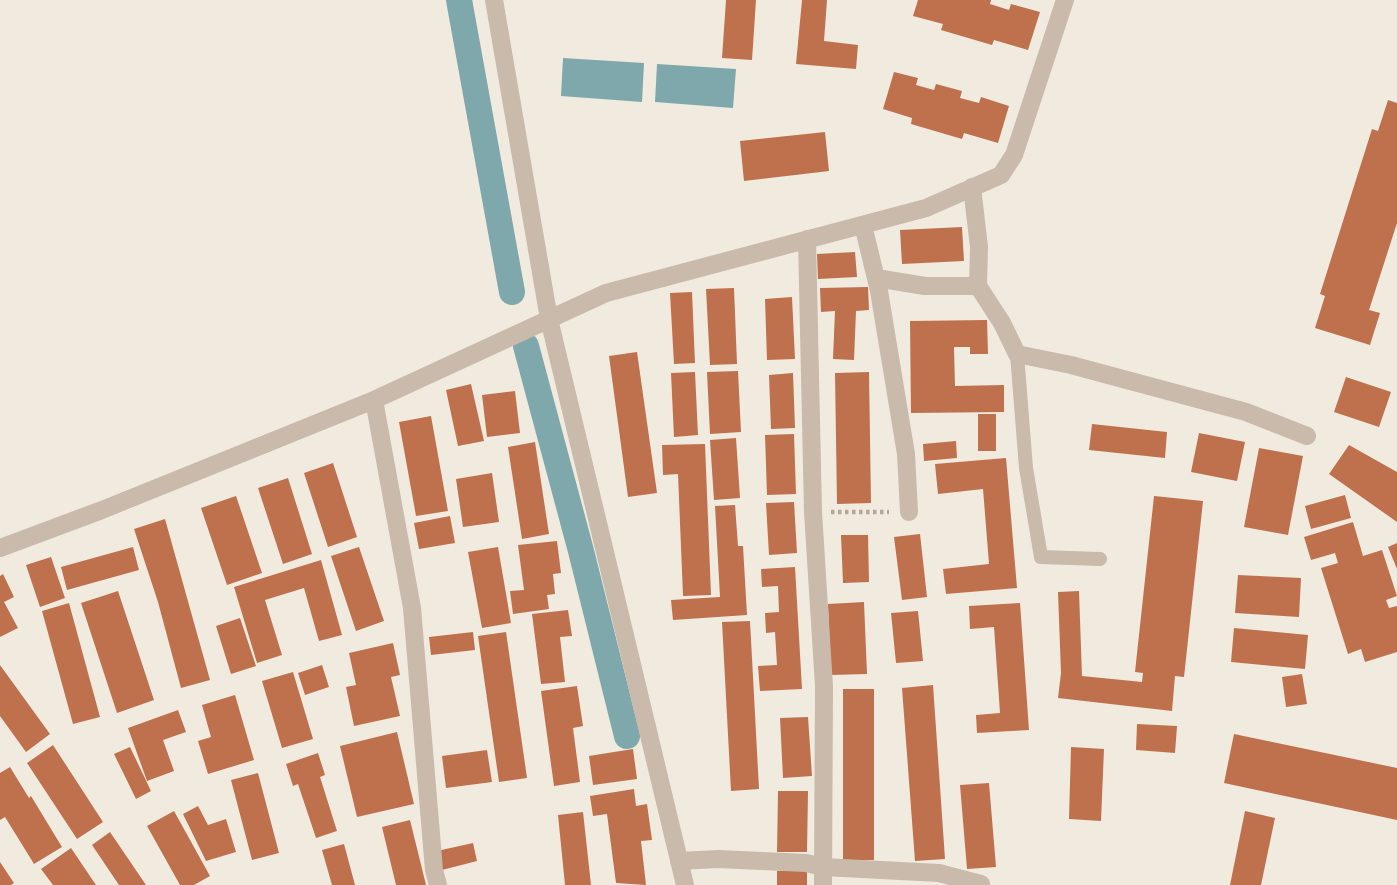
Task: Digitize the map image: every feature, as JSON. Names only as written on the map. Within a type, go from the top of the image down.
[{"type":"street","points":[[494,0],[549,320],[685,885]]},
{"type":"street","points":[[0,548],[102,510],[374,400],[606,293],[926,208],[1000,176],[1014,155],[1065,0]]},
{"type":"street","points":[[972,187],[979,247],[978,286],[1002,323],[1017,354],[1071,365],[1245,412],[1307,436]]},
{"type":"street","points":[[863,225],[876,278],[906,454],[909,512]]},
{"type":"street","points":[[807,239],[813,512],[824,686],[823,876]]},
{"type":"street","points":[[876,278],[925,286],[978,286]]},
{"type":"street","points":[[374,400],[412,608],[438,885]]},
{"type":"street","points":[[679,861],[718,859],[806,863],[823,876],[939,873],[981,884]]},
{"type":"lane","points":[[1017,354],[1026,468],[1041,557],[1100,559]]},
{"type":"path","points":[[813,512],[909,512]]},
{"type":"water","points":[[563,58],[644,63],[642,102],[561,96]]},
{"type":"water","points":[[657,64],[736,69],[733,108],[655,102]]},
{"type":"building","points":[[726,0],[756,0],[752,60],[722,58]]},
{"type":"building","points":[[802,0],[827,0],[824,41],[858,45],[856,69],[796,64]]},
{"type":"building","points":[[918,0],[991,0],[990,4],[1009,10],[1011,4],[1040,12],[1028,50],[994,40],[992,45],[941,30],[943,24],[913,16]]},
{"type":"building","points":[[894,72],[918,78],[916,85],[934,90],[936,84],[962,91],[960,98],[979,103],[981,97],[1009,106],[998,143],[964,133],[962,139],[911,124],[912,118],[883,109]]},
{"type":"building","points":[[1388,100],[1397,103],[1397,223],[1369,310],[1380,313],[1370,345],[1315,328],[1325,296],[1320,294],[1372,129],[1378,131]]},
{"type":"building","points":[[825,132],[829,171],[744,181],[740,141]]},
{"type":"building","points":[[962,227],[964,261],[902,264],[900,230]]},
{"type":"building","points":[[855,252],[857,277],[818,279],[817,254]]},
{"type":"building","points":[[868,287],[869,310],[856,311],[854,360],[833,359],[835,311],[821,312],[820,288]]},
{"type":"building","points":[[734,288],[737,364],[710,365],[706,289]]},
{"type":"building","points":[[692,292],[695,363],[674,364],[670,293]]},
{"type":"building","points":[[792,297],[795,359],[767,360],[765,299]]},
{"type":"building","points":[[987,320],[988,354],[970,354],[970,347],[954,347],[955,386],[1004,385],[1004,412],[911,413],[910,321]]},
{"type":"building","points":[[637,352],[657,493],[628,497],[609,356]]},
{"type":"building","points":[[738,371],[741,432],[710,434],[707,372]]},
{"type":"building","points":[[695,372],[698,435],[674,437],[671,373]]},
{"type":"building","points":[[869,372],[871,503],[837,504],[835,373]]},
{"type":"building","points":[[793,373],[795,428],[771,429],[769,375]]},
{"type":"building","points":[[1346,377],[1391,392],[1379,427],[1334,412]]},
{"type":"building","points":[[471,384],[484,441],[458,446],[446,390]]},
{"type":"building","points":[[515,391],[520,433],[487,437],[482,395]]},
{"type":"building","points":[[978,414],[996,414],[996,451],[978,451]]},
{"type":"building","points":[[431,416],[448,511],[416,516],[399,422]]},
{"type":"building","points":[[1092,424],[1167,432],[1165,458],[1089,450]]},
{"type":"building","points":[[1199,433],[1245,442],[1237,481],[1191,472]]},
{"type":"building","points":[[794,434],[796,494],[767,495],[765,435]]},
{"type":"building","points":[[736,438],[740,498],[714,500],[710,440]]},
{"type":"building","points":[[956,441],[957,458],[924,461],[923,444]]},
{"type":"building","points":[[535,442],[549,534],[522,539],[508,447]]},
{"type":"building","points":[[705,444],[711,595],[683,596],[678,474],[663,475],[662,445]]},
{"type":"building","points":[[1349,445],[1397,472],[1397,522],[1329,474]]},
{"type":"building","points":[[1259,448],[1303,456],[1288,535],[1244,527]]},
{"type":"building","points":[[1006,458],[1017,588],[946,594],[943,569],[989,564],[983,489],[938,494],[935,464]]},
{"type":"building","points":[[333,463],[357,537],[328,547],[304,473]]},
{"type":"building","points":[[492,473],[499,522],[463,527],[456,479]]},
{"type":"building","points":[[288,478],[312,554],[283,564],[258,488]]},
{"type":"building","points":[[1345,495],[1351,518],[1311,529],[1305,506]]},
{"type":"building","points":[[236,496],[262,573],[227,585],[201,508]]},
{"type":"building","points":[[1154,496],[1203,501],[1184,677],[1175,676],[1172,711],[1058,698],[1061,673],[1058,592],[1079,591],[1082,676],[1142,682],[1143,673],[1135,672]]},
{"type":"building","points":[[794,502],[797,553],[769,555],[766,503]]},
{"type":"building","points":[[735,505],[738,546],[743,546],[747,615],[673,620],[671,600],[720,597],[715,506]]},
{"type":"building","points":[[450,516],[455,543],[419,549],[414,523]]},
{"type":"building","points":[[165,519],[210,680],[181,688],[158,602],[134,529]]},
{"type":"building","points":[[1353,522],[1363,556],[1382,550],[1397,596],[1386,600],[1389,608],[1397,606],[1397,652],[1365,662],[1361,649],[1348,654],[1321,568],[1338,563],[1335,553],[1311,560],[1304,537]]},
{"type":"building","points":[[920,534],[927,597],[902,600],[894,537]]},
{"type":"building","points":[[841,535],[868,535],[869,582],[843,583]]},
{"type":"building","points":[[557,541],[561,573],[553,574],[555,594],[547,595],[549,609],[513,614],[510,591],[524,590],[518,545]]},
{"type":"building","points":[[1397,543],[1397,569],[1388,547]]},
{"type":"building","points":[[133,547],[139,570],[67,590],[61,567]]},
{"type":"building","points":[[359,547],[384,621],[356,631],[331,556]]},
{"type":"building","points":[[498,547],[511,623],[482,628],[468,552]]},
{"type":"building","points":[[51,557],[65,598],[40,607],[26,565]]},
{"type":"building","points":[[321,560],[342,635],[319,641],[304,588],[265,600],[282,655],[257,663],[234,587]]},
{"type":"building","points":[[795,567],[802,689],[760,691],[758,666],[777,665],[775,632],[766,633],[765,613],[779,612],[778,586],[762,587],[761,569]]},
{"type":"building","points":[[3,574],[14,597],[4,602],[18,628],[0,637],[0,576]]},
{"type":"building","points":[[1238,575],[1301,578],[1299,617],[1235,613]]},
{"type":"building","points":[[118,591],[154,700],[117,713],[81,603]]},
{"type":"building","points":[[864,602],[867,674],[831,675],[828,604]]},
{"type":"building","points":[[69,603],[100,717],[73,724],[42,611]]},
{"type":"building","points":[[1020,603],[1029,730],[977,733],[976,715],[1000,713],[994,627],[970,629],[969,606]]},
{"type":"building","points":[[568,610],[572,636],[560,637],[565,682],[541,684],[532,614]]},
{"type":"building","points":[[918,611],[923,661],[896,663],[891,613]]},
{"type":"building","points":[[240,618],[256,666],[231,674],[216,626]]},
{"type":"building","points":[[750,621],[759,789],[731,791],[722,622]]},
{"type":"building","points":[[1234,628],[1308,635],[1305,669],[1231,662]]},
{"type":"building","points":[[473,632],[475,650],[431,655],[429,637]]},
{"type":"building","points":[[506,632],[527,778],[499,782],[478,636]]},
{"type":"building","points":[[393,643],[400,675],[391,677],[400,716],[354,726],[346,687],[356,685],[349,653]]},
{"type":"building","points":[[0,665],[50,734],[26,752],[0,716]]},
{"type":"building","points":[[322,665],[329,687],[305,695],[298,673]]},
{"type":"building","points":[[293,672],[313,739],[282,748],[262,681]]},
{"type":"building","points":[[1302,674],[1307,704],[1286,707],[1282,677]]},
{"type":"building","points":[[933,685],[945,859],[915,861],[902,688]]},
{"type":"building","points":[[577,686],[583,726],[573,728],[580,782],[554,786],[541,691]]},
{"type":"building","points":[[843,689],[874,689],[874,860],[843,860]]},
{"type":"building","points":[[235,695],[254,760],[208,774],[198,741],[211,737],[202,705]]},
{"type":"building","points":[[178,710],[186,732],[163,740],[174,771],[147,781],[128,728]]},
{"type":"building","points":[[808,717],[812,776],[783,778],[780,718]]},
{"type":"building","points":[[1137,724],[1177,726],[1175,753],[1136,750]]},
{"type":"building","points":[[397,732],[414,804],[357,817],[340,746]]},
{"type":"building","points":[[1234,734],[1397,768],[1397,820],[1224,783]]},
{"type":"building","points":[[53,745],[103,822],[77,839],[27,763]]},
{"type":"building","points":[[130,747],[151,791],[136,799],[114,754]]},
{"type":"building","points":[[1071,747],[1104,749],[1101,821],[1069,819]]},
{"type":"building","points":[[633,749],[637,779],[593,785],[589,756]]},
{"type":"building","points":[[487,750],[492,782],[446,788],[442,756]]},
{"type":"building","points":[[318,753],[325,775],[320,777],[337,831],[316,838],[298,784],[293,786],[286,764]]},
{"type":"building","points":[[10,767],[62,847],[34,864],[5,817],[0,820],[0,773]]},
{"type":"building","points":[[258,773],[279,853],[252,860],[231,780]]},
{"type":"building","points":[[989,783],[996,867],[967,869],[960,785]]},
{"type":"building","points":[[634,789],[636,806],[647,804],[652,840],[641,841],[646,885],[616,883],[607,814],[593,816],[590,796]]},
{"type":"building","points":[[778,791],[808,791],[807,852],[777,852]]},
{"type":"building","points":[[198,806],[208,825],[226,819],[236,852],[206,861],[183,814]]},
{"type":"building","points":[[174,811],[210,876],[194,885],[180,885],[147,826]]},
{"type":"building","points":[[1245,811],[1275,818],[1261,885],[1230,885]]},
{"type":"building","points":[[583,812],[591,885],[565,885],[558,815]]},
{"type":"building","points":[[410,820],[426,885],[396,885],[382,827]]},
{"type":"building","points":[[110,832],[146,885],[119,885],[92,845]]},
{"type":"building","points":[[473,843],[477,861],[442,870],[437,851]]},
{"type":"building","points":[[344,844],[355,885],[332,885],[322,850]]},
{"type":"building","points":[[71,848],[96,885],[53,885],[41,869]]},
{"type":"building","points":[[0,862],[14,883],[11,885],[0,885]]},
{"type":"building","points":[[777,871],[807,871],[807,885],[777,885]]},
{"type":"waterway","points":[[459,0],[512,292]]},
{"type":"waterway","points":[[526,346],[627,736]]}]
